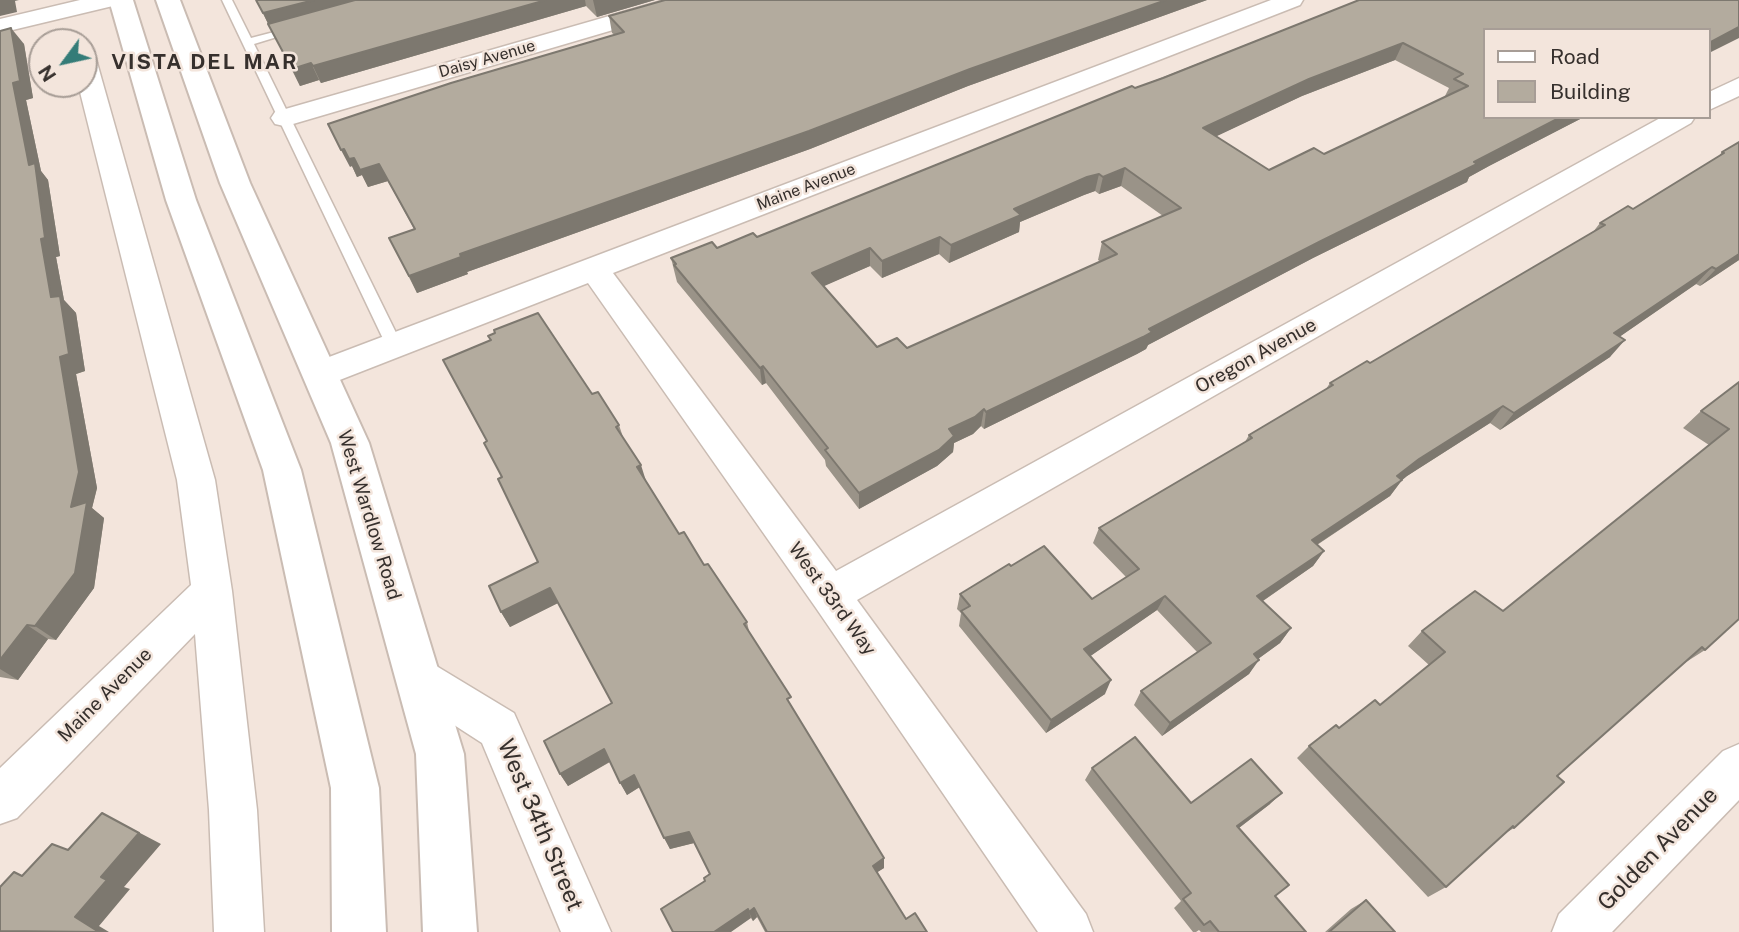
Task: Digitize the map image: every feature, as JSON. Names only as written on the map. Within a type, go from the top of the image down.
[{"type":"main road","points":[[121,0],[181,200],[282,470],[355,788],[359,932]]},
{"type":"main road","name":"West Wardlow Road","points":[[168,0],[235,183],[350,443],[440,754],[450,932]]},
{"type":"street","points":[[82,28],[109,0]]},
{"type":"street","name":"Daisy Avenue","points":[[284,118],[690,0]]},
{"type":"street","name":"Maine Avenue","points":[[320,374],[1293,0]]},
{"type":"street","points":[[0,26],[28,29]]},
{"type":"street","points":[[1711,101],[1739,86]]},
{"type":"street","points":[[94,98],[196,480],[212,591],[233,810],[239,932]]},
{"type":"street","name":"Oregon Avenue","points":[[830,595],[1678,119]]},
{"type":"street","name":"West 33rd Way","points":[[593,268],[830,595],[1068,932]]},
{"type":"street","name":"Maine Avenue","points":[[0,800],[93,705],[212,591]]},
{"type":"street","name":"West 34th Street","points":[[418,678],[498,728],[586,932]]},
{"type":"street","name":"Golden Avenue","points":[[1577,932],[1739,766]]},
{"type":"lane","points":[[227,0],[394,345]]},
{"type":"lane","points":[[247,42],[305,26]]},
{"type":"building","points":[[256,0],[314,0],[263,13]]},
{"type":"building","points":[[355,0],[546,0],[313,66],[311,63],[292,69],[268,24]]},
{"type":"building","points":[[665,0],[1166,0],[970,69],[809,131],[460,254],[461,257],[409,276],[389,238],[415,229],[379,164],[360,170],[354,158],[349,159],[344,149],[341,150],[328,124],[451,83],[624,32],[609,16]]},
{"type":"building","points":[[1359,0],[1739,0],[1739,27],[1711,42],[1711,28],[1484,28],[1484,119],[1557,119],[1474,162],[1477,164],[1149,329],[1152,332],[1143,337],[986,412],[984,409],[975,417],[949,429],[954,436],[939,450],[859,493],[825,450],[828,448],[763,366],[760,368],[671,258],[712,242],[717,248],[753,233],[757,237],[1132,86],[1135,88]],"holes":[[[1403,43],[1463,74],[1454,79],[1468,86],[1324,154],[1314,148],[1269,170],[1203,128],[1309,79]],[[1125,168],[1181,208],[1102,242],[1117,254],[907,348],[897,338],[877,347],[812,273],[870,248],[882,261],[940,237],[951,245],[1021,215],[1014,209],[1087,177],[1099,174],[1103,177]]]},
{"type":"building","points":[[11,28],[20,81],[13,83],[29,165],[35,163],[45,238],[41,239],[51,297],[60,296],[69,354],[60,357],[79,472],[71,507],[87,502],[75,573],[35,626],[27,625],[0,660],[0,31]]},
{"type":"building","points":[[1739,142],[1739,254],[1716,269],[1712,267],[1614,333],[1625,340],[1514,413],[1503,406],[1419,459],[1397,476],[1402,480],[1312,540],[1324,551],[1257,596],[1291,628],[1254,654],[1259,660],[1170,723],[1141,691],[1211,643],[1165,596],[1084,649],[1111,680],[1051,720],[961,611],[970,606],[960,594],[1044,546],[1092,599],[1139,569],[1099,528],[1252,438],[1249,435],[1333,385],[1330,383],[1367,361],[1370,363],[1605,225],[1600,223],[1628,206],[1633,209]]},
{"type":"building","points":[[538,313],[592,394],[598,392],[619,425],[616,427],[641,465],[637,467],[679,534],[684,532],[704,565],[708,564],[747,622],[744,624],[791,697],[787,699],[884,858],[873,866],[906,919],[915,913],[927,932],[767,932],[754,908],[749,912],[748,909],[714,932],[673,932],[661,909],[705,881],[704,878],[710,874],[689,832],[664,838],[634,775],[620,783],[604,749],[560,774],[544,741],[612,703],[550,588],[501,612],[489,586],[538,562],[498,479],[502,477],[484,443],[487,441],[443,360],[491,340],[488,336],[495,333],[494,330]]},
{"type":"building","points":[[1739,382],[1739,619],[1705,650],[1702,647],[1557,776],[1564,782],[1446,887],[1309,746],[1336,725],[1339,728],[1375,700],[1380,705],[1445,652],[1422,631],[1448,611],[1475,591],[1503,611],[1729,429],[1701,411]]},
{"type":"building","points":[[1135,737],[1191,803],[1251,759],[1282,793],[1237,826],[1289,885],[1275,896],[1306,932],[1219,932],[1210,921],[1204,925],[1183,899],[1191,893],[1092,768]]},
{"type":"building","points":[[102,813],[139,833],[101,877],[107,880],[75,917],[99,932],[0,931],[0,887],[14,872],[22,876],[52,844],[68,850]]},
{"type":"building","points":[[1366,900],[1395,932],[1329,932]]},
{"type":"district","name":"VISTA DEL MAR","points":[[205,63]]}]
